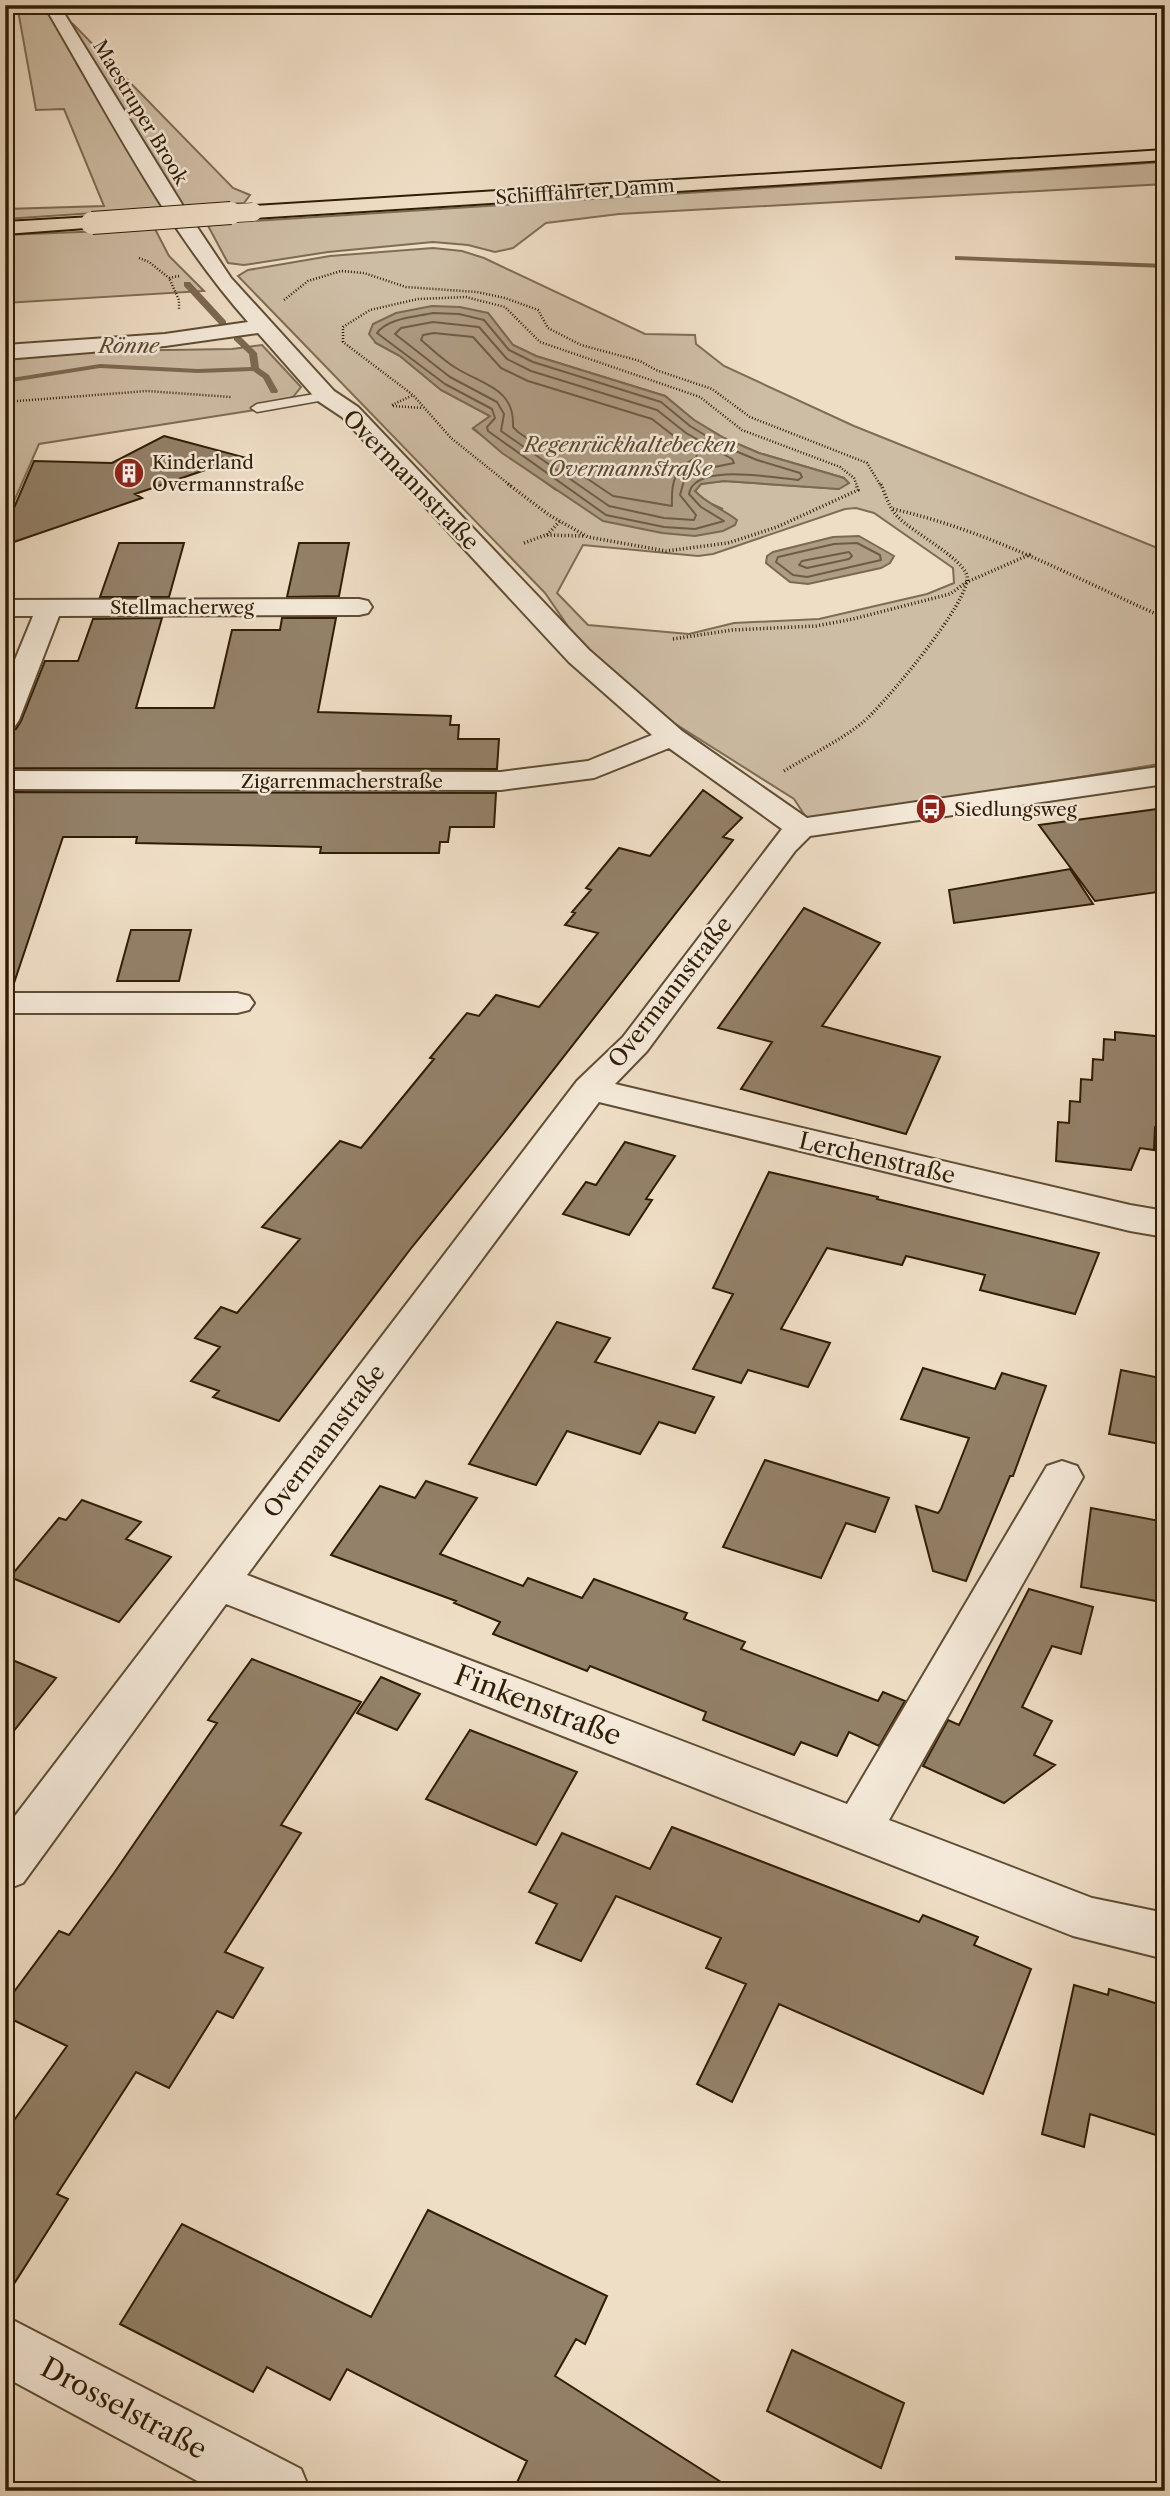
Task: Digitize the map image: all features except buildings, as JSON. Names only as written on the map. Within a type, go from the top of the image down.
[{"type":"main road","name":"Schifffahrter Damm","points":[[5,228],[1165,155]]},
{"type":"street","name":"Maestruper Brook","points":[[51,5],[173,205]]},
{"type":"street","name":"Overmannstraße","points":[[5,1868],[217,1581],[590,1089],[635,1044],[784,844],[801,828],[672,737],[579,656],[350,412],[326,396],[224,282],[173,205]]},
{"type":"street","points":[[5,352],[165,340],[257,319]]},
{"type":"street","name":"Stellmacherweg","points":[[5,608],[359,607]]},
{"type":"street","points":[[5,720],[49,608]]},
{"type":"street","name":"Zigarrenmacherstraße","points":[[5,780],[501,781],[594,769],[672,737]]},
{"type":"street","points":[[801,828],[1165,775]]},
{"type":"street","points":[[5,1003],[237,1003]]},
{"type":"street","name":"Lerchenstraße","points":[[590,1089],[1130,1218],[1165,1224]]},
{"type":"street","points":[[858,1829],[1062,1477]]},
{"type":"street","name":"Finkenstraße","points":[[217,1581],[1091,1920],[1165,1936]]},
{"type":"street","name":"Drosselstraße","points":[[5,2345],[279,2491]]},
{"type":"lane","points":[[261,408],[326,396]]},
{"type":"path","points":[[257,319],[308,281],[341,271],[364,273],[405,288],[477,292],[505,298],[538,310],[548,328],[581,345],[640,361],[656,370],[712,389],[750,417],[867,463],[874,471],[896,516],[965,570],[967,582],[950,614],[886,699],[863,722],[776,776],[746,789]]},
{"type":"path","points":[[521,544],[546,535],[575,534],[588,537],[666,551],[728,543],[777,527],[858,490],[854,478],[840,467],[742,430],[700,397],[540,342],[505,307],[488,301],[466,297],[421,299],[376,307],[356,315],[343,327],[343,342],[413,396],[451,438],[560,521],[588,537]]},
{"type":"path","points":[[5,402],[168,389],[258,402],[261,408]]},
{"type":"path","points":[[413,396],[389,407],[425,408]]},
{"type":"path","points":[[892,509],[951,522],[1031,554],[1165,618]]},
{"type":"path","points":[[546,535],[560,521]]},
{"type":"path","points":[[673,639],[732,630],[816,626],[853,619],[950,594],[967,582],[1031,554]]},
{"type":"shaded area","points":[[17,5],[39,5],[73,24],[233,188],[250,195],[244,203],[5,219],[5,209],[104,206],[64,109],[36,110]]},
{"type":"shaded area","points":[[1165,162],[1165,184],[619,214],[546,223],[513,248],[495,252],[468,245],[433,242],[328,252],[244,265],[228,263],[207,224]]},
{"type":"shaded area","points":[[155,229],[169,256],[204,291],[5,303],[5,235]]},
{"type":"shaded area","points":[[433,248],[462,251],[484,258],[645,334],[695,335],[696,344],[724,366],[854,426],[1165,551],[1165,763],[809,822],[794,799],[674,723],[574,635],[545,593],[238,276],[248,270],[330,256]],"holes":[[[488,313],[513,345],[536,356],[665,396],[694,420],[724,438],[759,453],[844,478],[839,489],[724,481],[701,484],[695,491],[705,501],[723,509],[556,490],[473,429],[490,416],[441,390],[400,356],[376,343]],[[856,508],[874,513],[953,568],[954,583],[927,594],[819,619],[734,623],[689,634],[588,625],[557,593],[583,545],[698,556],[713,554],[845,509]]]},
{"type":"shaded area","points":[[262,345],[301,387],[293,397],[255,410],[39,444],[5,522],[5,358],[102,351],[232,349]]},
{"type":"water","name":"Regenrückhaltebecken Overmannstraße","points":[[432,306],[460,307],[488,313],[513,345],[536,356],[665,396],[694,420],[724,438],[759,453],[844,478],[849,483],[839,489],[724,481],[701,484],[695,491],[737,520],[735,525],[723,531],[695,536],[662,533],[603,521],[502,453],[473,428],[490,416],[441,390],[400,356],[376,343],[369,334],[373,324],[396,313]]},
{"type":"water","points":[[859,536],[894,556],[890,563],[881,568],[808,584],[790,582],[766,563],[767,556],[773,552],[833,537]]},
{"type":"waterway","points":[[958,258],[1165,266]]},
{"type":"waterway","name":"Rönne","points":[[187,284],[223,323]]},
{"type":"waterway","name":"Rönne","points":[[237,338],[253,353],[255,369]]},
{"type":"waterway","name":"Rönne","points":[[5,381],[100,366],[198,371],[255,369]]},
{"type":"waterway","name":"Rönne","points":[[255,369],[266,377],[274,391]]},
{"type":"place","name":"Kinderland Overmannstraße","points":[[129,473]]},
{"type":"place","name":"Siedlungsweg","points":[[931,809]]}]
